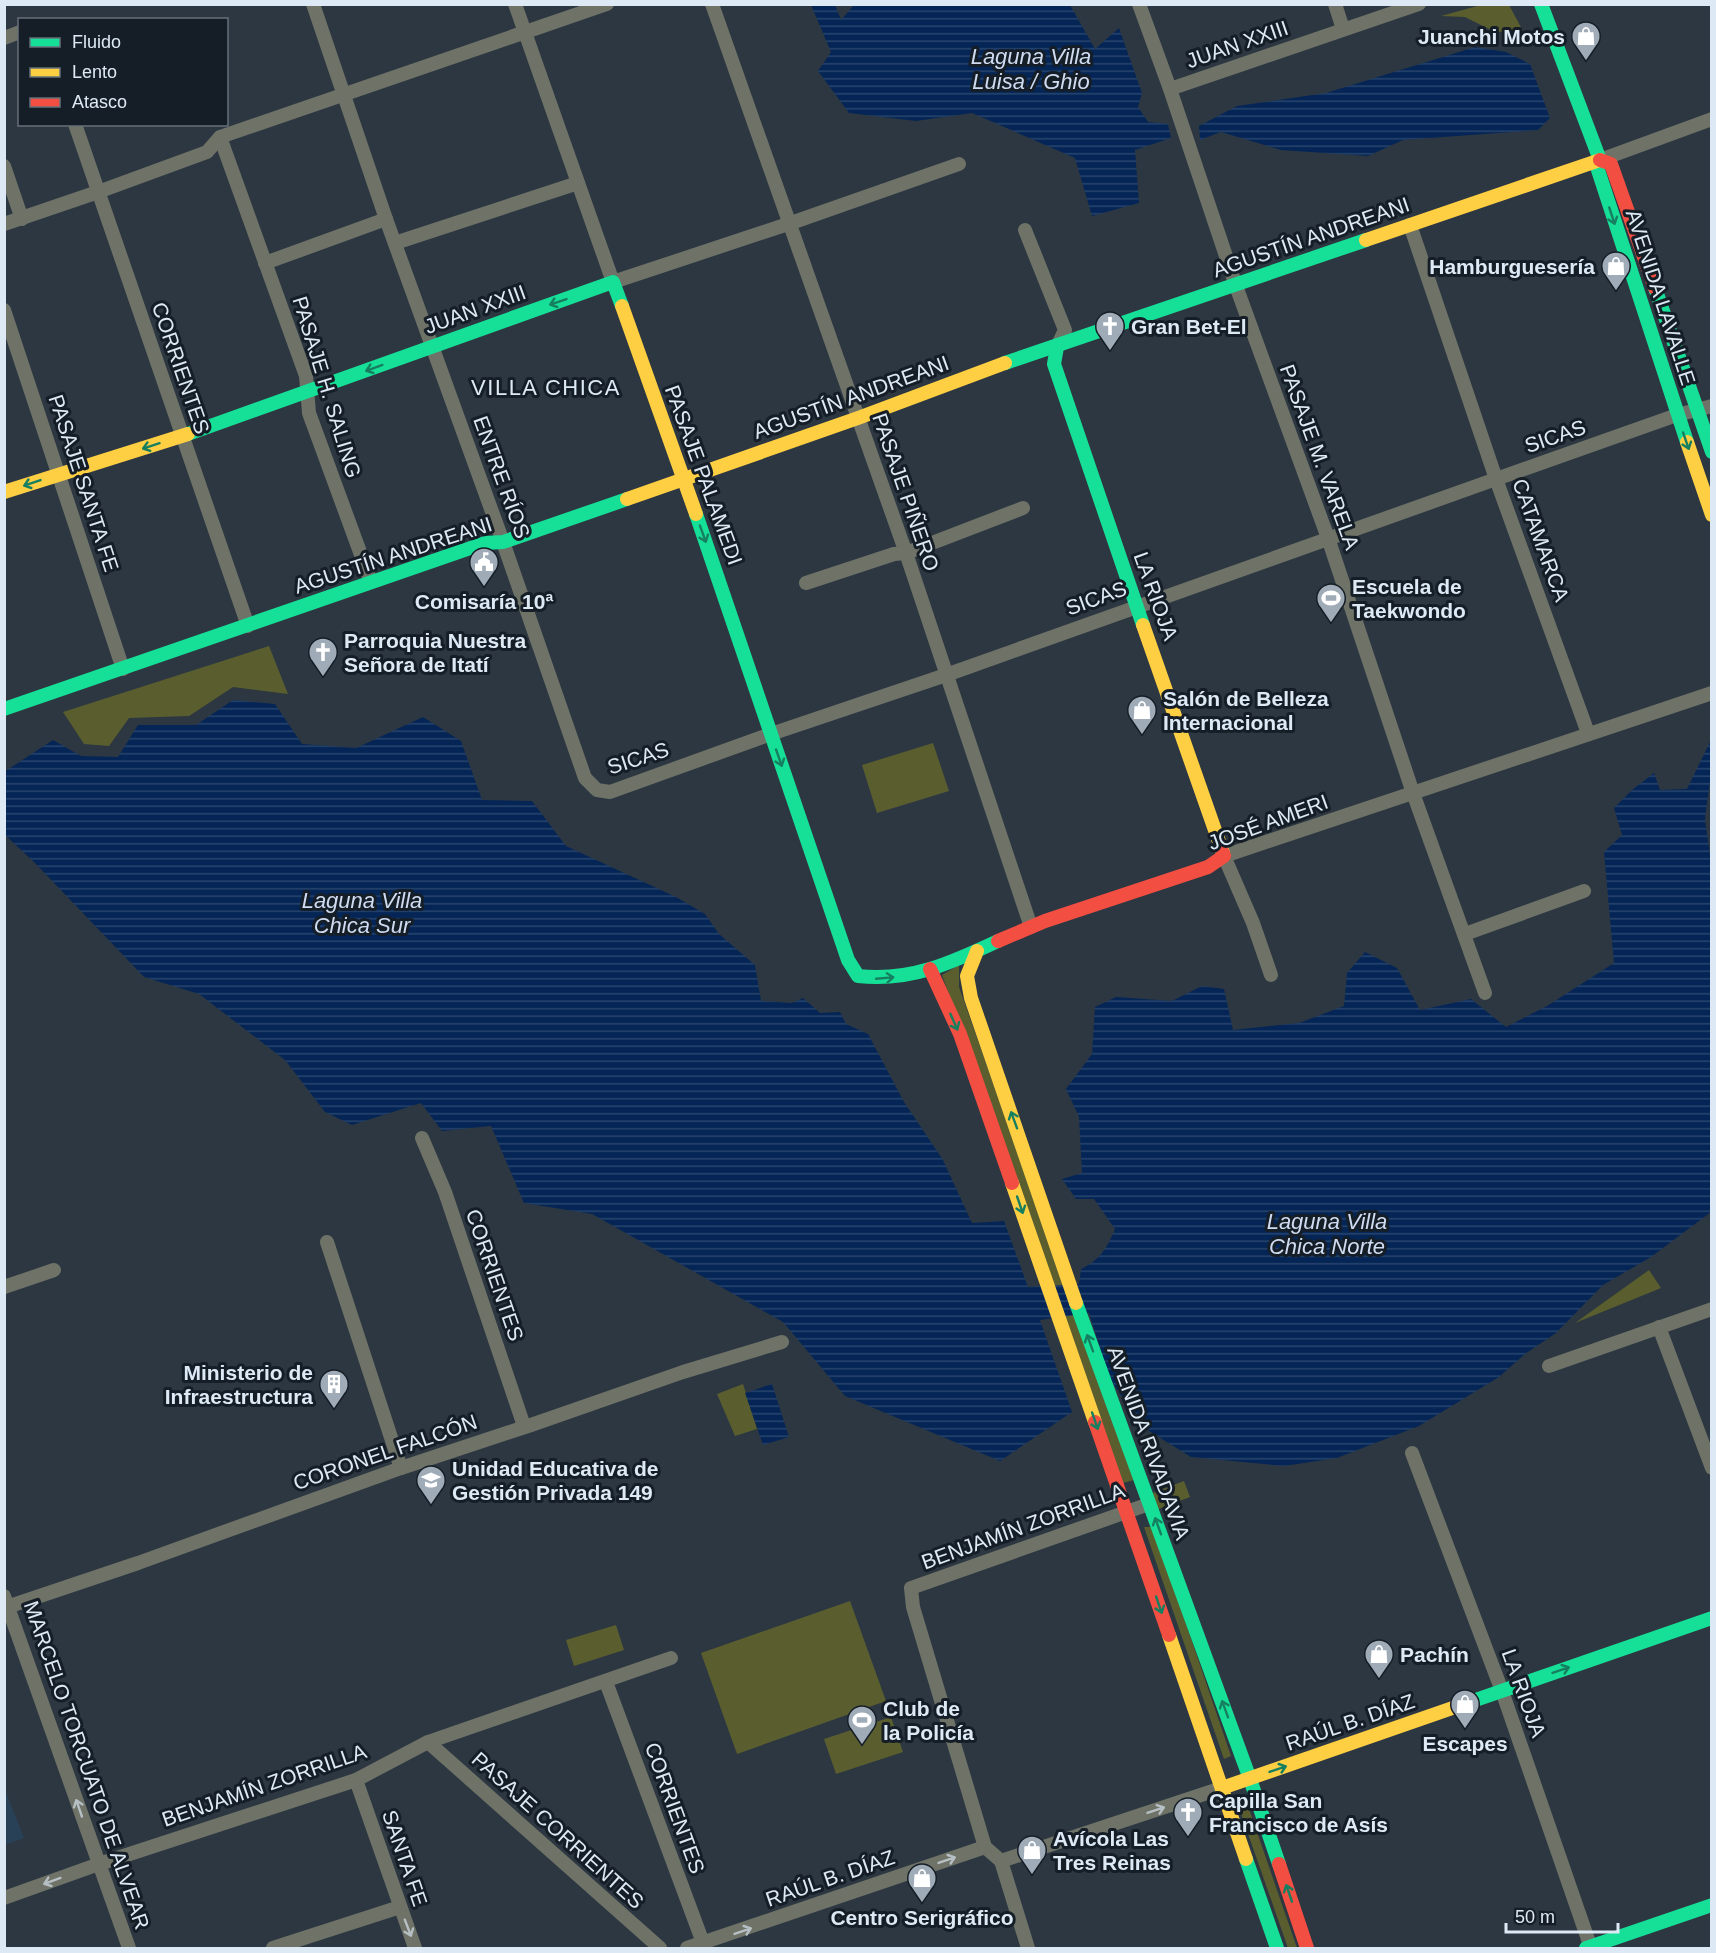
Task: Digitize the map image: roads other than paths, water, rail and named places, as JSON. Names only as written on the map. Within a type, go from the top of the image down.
[{"type":"street","name":"ENTRE RÍOS","points":[[313,4],[386,219],[503,542],[585,778],[597,790]]},
{"type":"street","name":"PASAJE PALAMEDI","points":[[515,4],[682,479],[727,600],[848,960]]},
{"type":"street","points":[[4,224],[207,152],[220,137],[608,4]]},
{"type":"street","name":"PASAJE PIÑERO","points":[[712,4],[906,553],[1031,927]]},
{"type":"street","name":"PASAJE M. VARELA","points":[[1140,4],[1236,286],[1328,538],[1413,793],[1485,993]]},
{"type":"street","points":[[1335,4],[1343,29]]},
{"type":"street","name":"JUAN XXIII","points":[[1170,89],[1419,4]]},
{"type":"street","name":"AVENIDA LAVALLE","points":[[1541,4],[1599,160],[1598,170],[1677,415],[1712,515]]},
{"type":"street","name":"AGUSTÍN ANDREANI","points":[[4,709],[485,543],[503,542],[858,418],[1004,364],[1236,286],[1712,119]]},
{"type":"street","name":"CORRIENTES","points":[[76,126],[248,626]]},
{"type":"street","name":"PASAJE H. SALING","points":[[220,137],[306,376],[309,413],[371,582]]},
{"type":"street","name":"AVENIDA LAVALLE","points":[[1599,160],[1611,164],[1712,452]]},
{"type":"street","name":"JUAN XXIII","points":[[4,492],[182,436],[613,282],[959,164]]},
{"type":"street","points":[[4,166],[22,219]]},
{"type":"street","points":[[395,243],[578,183]]},
{"type":"street","points":[[265,263],[386,219]]},
{"type":"street","name":"CATAMARCA","points":[[1410,225],[1496,478],[1588,733]]},
{"type":"street","name":"LA RIOJA","points":[[1025,230],[1065,330],[1057,347],[1054,364],[1224,856],[1253,923],[1271,975]]},
{"type":"street","name":"PASAJE SANTA FE","points":[[4,310],[123,669]]},
{"type":"street","name":"SICAS","points":[[597,790],[610,792],[771,734],[946,675],[1496,478],[1677,415],[1712,406]]},
{"type":"street","points":[[806,583],[894,554],[906,553],[1023,508]]},
{"type":"street","name":"JOSÉ AMERI","points":[[848,960],[858,976],[873,979],[891,978],[930,969],[1031,927],[1208,867],[1224,856],[1712,693]]},
{"type":"street","points":[[1465,934],[1584,891]]},
{"type":"street","name":"AVENIDA RIVADAVIA","points":[[977,951],[967,976],[971,998],[1067,1271],[1082,1321],[1250,1779],[1307,1948]]},
{"type":"street","name":"AVENIDA RIVADAVIA","points":[[930,969],[960,1034],[1277,1948]]},
{"type":"street","name":"CORRIENTES","points":[[422,1138],[445,1192],[524,1426]]},
{"type":"street","points":[[327,1242],[400,1468]]},
{"type":"street","points":[[4,1287],[54,1270]]},
{"type":"street","points":[[1549,1366],[1712,1309]]},
{"type":"street","points":[[1659,1327],[1712,1468]]},
{"type":"street","name":"CORONEL FALCÓN","points":[[6,1604],[138,1563],[400,1468],[683,1372],[782,1342]]},
{"type":"street","name":"LA RIOJA","points":[[1412,1453],[1502,1691],[1589,1948]]},
{"type":"street","name":"BENJAMÍN ZORRILLA","points":[[985,1847],[913,1607],[911,1588],[1149,1504]]},
{"type":"street","name":"MARCELO TORCUATO DE ALVEAR","points":[[6,1604],[129,1948]]},
{"type":"street","name":"RAÚL B. DÍAZ","points":[[1001,1861],[1250,1779],[1712,1618]]},
{"type":"street","name":"BENJAMÍN ZORRILLA","points":[[4,1898],[99,1864],[356,1780],[428,1742],[670,1658]]},
{"type":"street","name":"CORRIENTES","points":[[606,1682],[705,1946]]},
{"type":"street","name":"PASAJE CORRIENTES","points":[[428,1742],[660,1948]]},
{"type":"street","name":"SANTA FE","points":[[356,1780],[416,1948]]},
{"type":"street","points":[[985,1847],[1001,1861],[1028,1948]]},
{"type":"street","name":"RAÚL B. DÍAZ","points":[[687,1948],[705,1946],[985,1847]]},
{"type":"street","points":[[1589,1948],[1712,1905]]},
{"type":"street","points":[[273,1948],[400,1907]]},
{"type":"water","name":"Laguna Villa Luisa / Ghio","points":[[811,5],[835,5],[841,20],[854,5],[1070,5],[1095,49],[1119,28],[1142,93],[1138,107],[1148,122],[1168,124],[1171,138],[1135,150],[1139,203],[1092,216],[1075,158],[972,113],[916,121],[849,113],[818,71],[831,52]]},
{"type":"water","points":[[1475,47],[1506,52],[1530,64],[1550,118],[1538,130],[1403,140],[1368,156],[1281,150],[1221,132],[1200,140],[1199,126],[1237,106],[1326,93]]},
{"type":"water","points":[[233,700],[275,704],[302,744],[356,748],[423,717],[461,741],[482,800],[532,801],[566,846],[676,897],[705,914],[719,934],[755,965],[761,1001],[792,1003],[803,998],[820,1013],[840,1012],[846,1024],[868,1034],[904,1102],[943,1160],[972,1223],[1004,1221],[1028,1287],[1079,1284],[1081,1269],[1102,1253],[1115,1229],[1094,1199],[1076,1199],[1062,1179],[1082,1173],[1079,1117],[1066,1089],[1092,1054],[1095,1007],[1116,997],[1172,1001],[1202,986],[1224,989],[1233,1030],[1299,1023],[1344,1006],[1347,973],[1365,952],[1397,968],[1420,1010],[1471,999],[1506,1027],[1547,1006],[1614,963],[1604,852],[1622,835],[1614,808],[1654,773],[1660,790],[1687,789],[1711,740],[1711,772],[1705,819],[1712,870],[1711,1212],[1651,1257],[1603,1285],[1556,1333],[1525,1354],[1499,1377],[1419,1426],[1337,1458],[1284,1466],[1191,1457],[1141,1426],[1109,1377],[1089,1313],[1040,1320],[1072,1412],[1000,1461],[845,1396],[783,1322],[592,1214],[524,1203],[491,1126],[442,1131],[421,1103],[352,1125],[325,1112],[285,1060],[199,994],[144,977],[34,862],[5,835],[4,772],[53,740],[81,756],[118,757],[138,725],[196,725]]},
{"type":"water","points":[[772,1384],[789,1437],[763,1445],[745,1393]]},
{"type":"place","name":"Juanchi Motos","points":[[1586,62]]},
{"type":"place","name":"Hamburguesería","points":[[1616,292]]},
{"type":"place","name":"Gran Bet-El","points":[[1110,352]]},
{"type":"place","name":"Comisaría 10ª","points":[[484,588]]},
{"type":"place","name":"Escuela de Taekwondo","points":[[1331,624]]},
{"type":"place","name":"Parroquia Nuestra Señora de Itatí","points":[[323,678]]},
{"type":"place","name":"Salón de Belleza Internacional","points":[[1142,736]]},
{"type":"place","name":"Ministerio de Infraestructura","points":[[334,1410]]},
{"type":"place","name":"Unidad Educativa de Gestión Privada 149","points":[[431,1506]]},
{"type":"place","name":"Pachín","points":[[1379,1680]]},
{"type":"place","name":"Escapes","points":[[1465,1730]]},
{"type":"place","name":"Club de la Policía","points":[[862,1746]]},
{"type":"place","name":"Capilla San Francisco de Asís","points":[[1188,1838]]},
{"type":"place","name":"Avícola Las Tres Reinas","points":[[1032,1876]]},
{"type":"place","name":"Centro Serigráfico","points":[[922,1904]]},
{"type":"district","name":"VILLA CHICA","points":[[546,387]]},
{"type":"water label","name":"Laguna Villa Chica Sur","points":[[362,912]]},
{"type":"water label","name":"Laguna Villa Chica Norte","points":[[1327,1234]]}]
